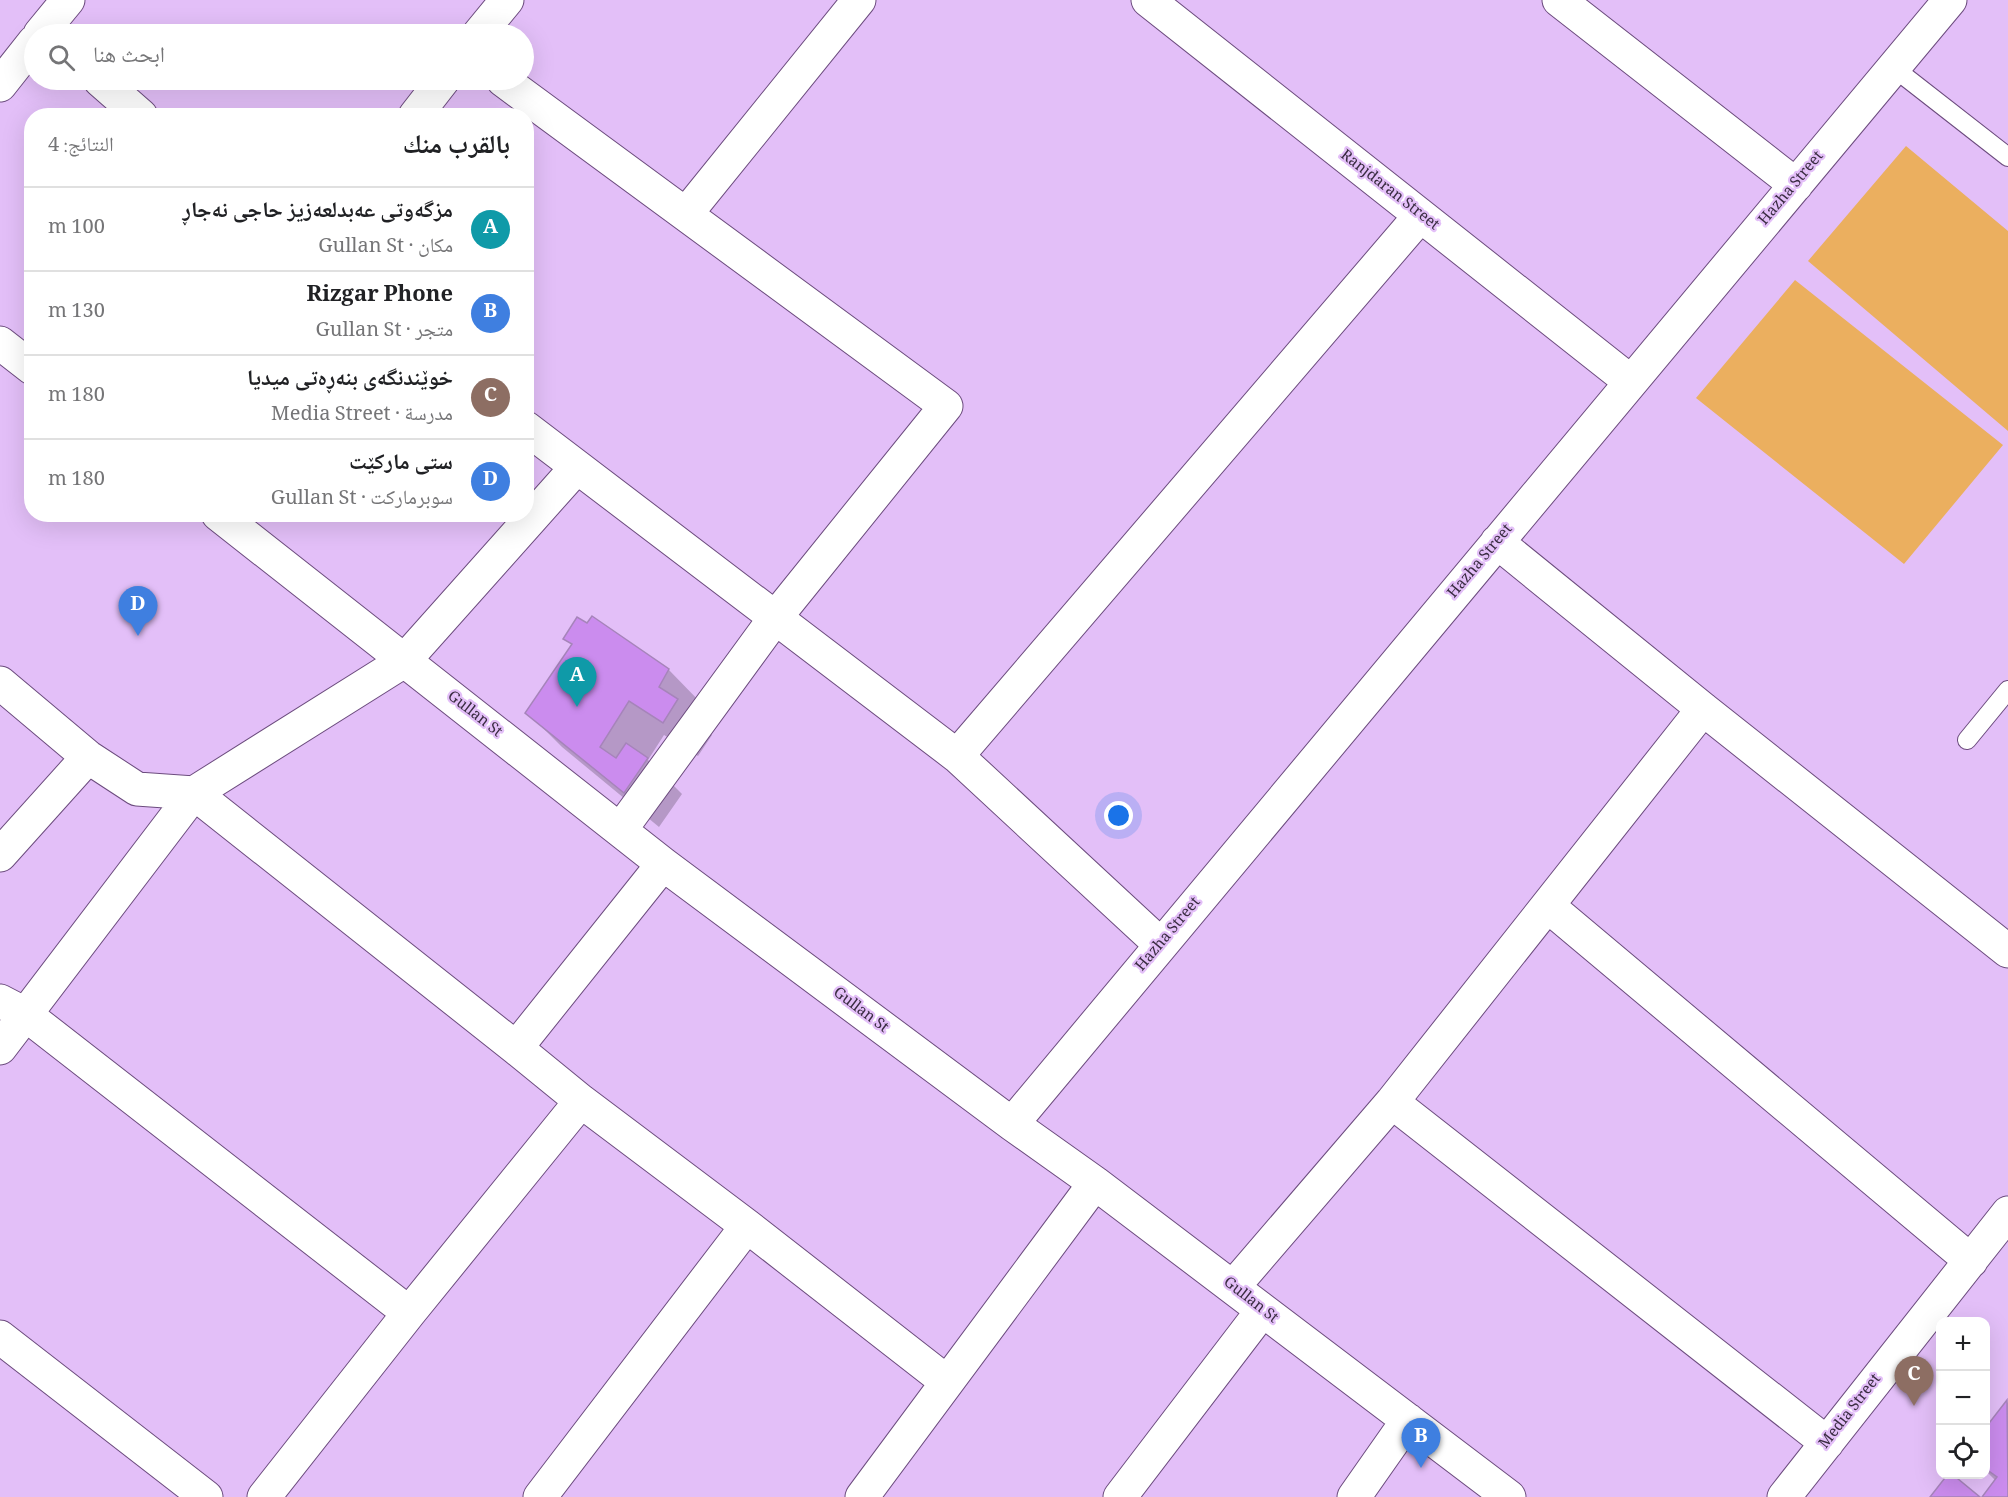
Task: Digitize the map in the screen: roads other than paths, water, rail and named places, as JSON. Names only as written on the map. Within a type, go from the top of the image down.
[{"type":"street","points":[[50,24],[68,0]]},
{"type":"street","points":[[487,24],[507,0]]},
{"type":"street","points":[[686,214],[859,0]]},
{"type":"street","name":"Ranjdaran Street","points":[[1148,0],[1631,382]]},
{"type":"street","points":[[1558,0],[1796,185]]},
{"type":"street","name":"Hazha Street","points":[[1012,1125],[1950,0]]},
{"type":"street","points":[[0,85],[24,56]]},
{"type":"street","points":[[111,90],[132,108]]},
{"type":"street","points":[[421,108],[435,90]]},
{"type":"street","points":[[517,90],[946,406],[775,618],[621,829]]},
{"type":"street","points":[[957,756],[1419,216]]},
{"type":"street","points":[[0,343],[24,362]]},
{"type":"street","points":[[534,434],[957,756],[1161,945]]},
{"type":"street","points":[[534,515],[577,467]]},
{"type":"street","name":"Gullan St","points":[[228,522],[663,864],[1012,1125],[1095,1183],[1509,1497]]},
{"type":"street","points":[[0,1048],[12,1007],[194,793],[404,661],[528,522]]},
{"type":"street","points":[[1497,542],[2008,951]]},
{"type":"street","points":[[0,683],[88,757],[138,789],[194,793],[581,1101],[747,1226],[947,1382]]},
{"type":"street","points":[[1233,1287],[1392,1102],[1703,709]]},
{"type":"street","points":[[0,855],[88,757]]},
{"type":"street","points":[[516,1048],[663,864]]},
{"type":"street","points":[[1548,906],[1971,1261]]},
{"type":"street","points":[[12,1007],[409,1312]]},
{"type":"street","points":[[273,1494],[409,1312],[581,1101]]},
{"type":"street","points":[[1392,1102],[1827,1443]]},
{"type":"street","points":[[862,1497],[1095,1183]]},
{"type":"street","name":"Media Street","points":[[1784,1497],[2008,1213]]},
{"type":"street","points":[[540,1497],[747,1226]]},
{"type":"street","points":[[1120,1497],[1263,1311]]},
{"type":"street","points":[[0,1337],[206,1497]]},
{"type":"street","points":[[1354,1497],[1408,1420]]},
{"type":"lane","points":[[1894,68],[2008,157]]},
{"type":"lane","points":[[1967,740],[2008,690]]},
{"type":"place","name":"ستی مارکێت","points":[[138,636]]},
{"type":"place","name":"مزگەوتی عەبدلعەزیز حاجی نەجاڕ","points":[[577,707]]},
{"type":"place","name":"خوێندنگەی بنەڕەتی میدیا","points":[[1914,1406]]},
{"type":"place","name":"Rizgar Phone","points":[[1421,1468]]}]
